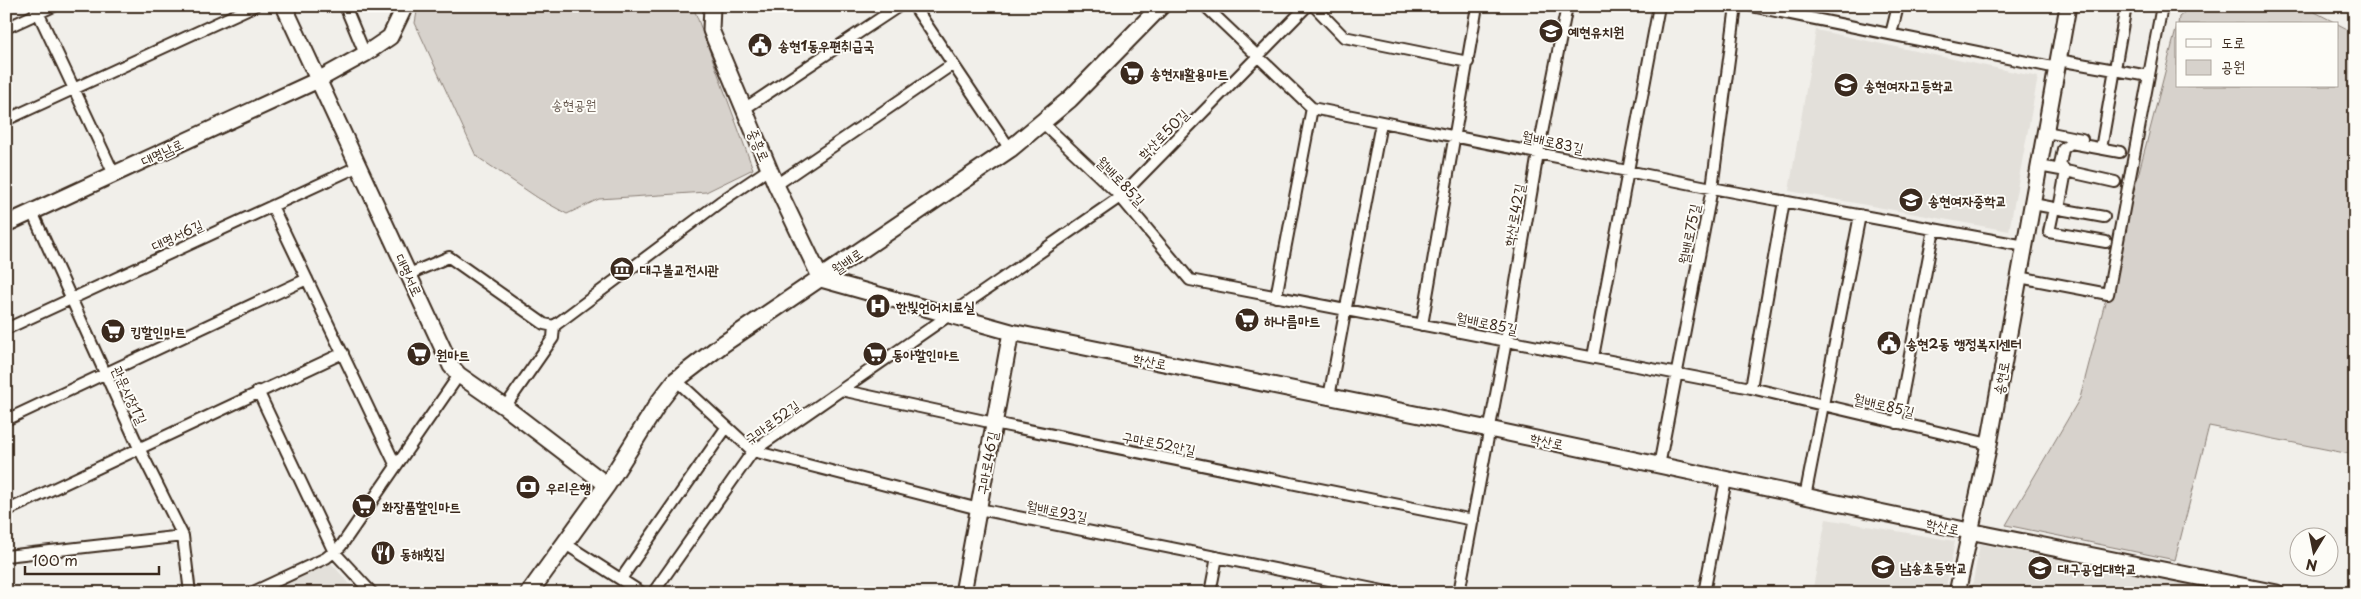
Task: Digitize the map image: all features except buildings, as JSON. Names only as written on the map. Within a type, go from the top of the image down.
[{"type":"main road","name":"대명서로","points":[[284,6],[452,366],[459,375],[505,407],[607,485]]},
{"type":"main road","points":[[365,54],[390,37],[405,6]]},
{"type":"main road","name":"중흥로","points":[[712,6],[711,30],[776,185],[821,279]]},
{"type":"main road","name":"월배로","points":[[529,593],[607,485],[659,402],[676,380],[723,344],[821,279],[1043,123],[1070,99],[1161,6]]},
{"type":"main road","name":"송현로","points":[[1958,593],[1969,532],[1989,444],[2068,6]]},
{"type":"main road","name":"대명남로","points":[[6,224],[318,80],[365,54]]},
{"type":"main road","name":"학산로","points":[[821,279],[1011,332],[1489,429],[1969,532],[2269,592]]},
{"type":"main road","name":"구마로46길","points":[[963,593],[1011,332]]},
{"type":"street","points":[[6,28],[36,10],[54,6]]},
{"type":"street","points":[[6,120],[254,6]]},
{"type":"street","points":[[345,6],[365,54]]},
{"type":"street","points":[[744,110],[899,6]]},
{"type":"street","points":[[914,6],[1010,148]]},
{"type":"street","points":[[1205,6],[1312,108],[1276,297]]},
{"type":"street","name":"학산로50길","points":[[948,315],[1120,196],[1308,6]]},
{"type":"street","points":[[1314,6],[1344,37],[1468,62]]},
{"type":"street","points":[[1422,325],[1477,6]]},
{"type":"street","name":"학산로42길","points":[[1459,593],[1506,341],[1538,152],[1567,6]]},
{"type":"street","points":[[1593,357],[1659,6]]},
{"type":"street","name":"월배로75길","points":[[1659,466],[1712,188],[1736,6]]},
{"type":"street","points":[[1751,6],[1891,34],[2058,64],[2115,70],[2148,76]]},
{"type":"street","points":[[1891,34],[1898,6]]},
{"type":"street","points":[[2102,143],[2126,6]]},
{"type":"street","points":[[2019,276],[2108,294],[2162,6]]},
{"type":"street","points":[[36,10],[114,174]]},
{"type":"street","points":[[776,185],[952,64]]},
{"type":"street","name":"월배로83길","points":[[1312,108],[1712,188],[2025,246]]},
{"type":"street","name":"월배로85길","points":[[1043,123],[1120,196],[1190,280],[1751,388],[1989,444]]},
{"type":"street","points":[[1329,397],[1381,123]]},
{"type":"street","points":[[2046,132],[2135,150]]},
{"type":"street","points":[[2066,171],[2060,165],[2063,148],[2070,143],[2120,152]]},
{"type":"street","name":"대명서6길","points":[[6,329],[358,166]]},
{"type":"street","points":[[2039,166],[2115,182]]},
{"type":"street","points":[[505,407],[553,338],[554,326],[720,202],[769,169]]},
{"type":"street","points":[[2066,171],[2049,232],[2106,242]]},
{"type":"street","points":[[1751,388],[1784,201]]},
{"type":"street","points":[[2033,204],[2104,217]]},
{"type":"street","points":[[272,206],[396,466]]},
{"type":"street","name":"관문시장1길","points":[[32,212],[139,448],[183,536],[190,593]]},
{"type":"street","points":[[1805,497],[1860,215]]},
{"type":"street","points":[[1897,422],[1934,229]]},
{"type":"street","points":[[409,274],[449,257],[544,324],[554,326]]},
{"type":"street","points":[[6,420],[106,375],[307,279]]},
{"type":"street","name":"구마로52길","points":[[653,593],[753,452],[948,315]]},
{"type":"street","points":[[6,511],[258,391],[343,353]]},
{"type":"street","points":[[251,593],[326,558],[340,546],[459,375]]},
{"type":"street","name":"월배로93길","points":[[676,380],[753,452],[979,509],[1393,593]]},
{"type":"street","name":"구마로52안길","points":[[841,390],[994,424],[1473,520]]},
{"type":"street","points":[[258,391],[334,552],[372,593]]},
{"type":"street","points":[[621,579],[726,428]]},
{"type":"street","points":[[1704,593],[1726,480]]},
{"type":"street","points":[[6,556],[183,536]]},
{"type":"street","points":[[564,543],[642,593]]},
{"type":"street","points":[[1210,593],[1217,557]]},
{"type":"shaded area","points":[[1816,30],[2038,77],[2009,231],[1789,191]]},
{"type":"shaded area","name":"남송초등학교","points":[[1826,519],[1955,541],[1945,593],[1812,593]]},
{"type":"shaded area","name":"대구공업대학교","points":[[1980,544],[2229,593],[1971,593]]},
{"type":"shaded area","points":[[330,562],[358,593],[262,593]]},
{"type":"green space","name":"송현공원","points":[[418,6],[693,6],[753,169],[706,192],[599,199],[567,214],[538,198],[476,156],[415,23]]},
{"type":"green space","points":[[2192,6],[2309,6],[2313,11],[2334,22],[2178,22],[2179,17]]},
{"type":"green space","points":[[2338,24],[2353,32],[2355,30],[2355,455],[2209,426],[2175,560],[2006,525],[2080,398],[2176,30],[2176,88],[2338,88]]},
{"type":"place","name":"예현유치원","points":[[1551,31]]},
{"type":"place","name":"송현1동우편취급국","points":[[760,45]]},
{"type":"place","name":"송현재활용마트","points":[[1132,73]]},
{"type":"place","name":"송현여자고등학교","points":[[1846,85]]},
{"type":"place","name":"송현여자중학교","points":[[1911,200]]},
{"type":"place","name":"대구불교전시관","points":[[622,269]]},
{"type":"place","name":"한빛언어치료실","points":[[878,306]]},
{"type":"place","name":"하나름마트","points":[[1247,320]]},
{"type":"place","name":"킹할인마트","points":[[113,331]]},
{"type":"place","name":"송현2동 행정복지센터","points":[[1889,343]]},
{"type":"place","name":"원마트","points":[[419,354]]},
{"type":"place","name":"동아할인마트","points":[[875,354]]},
{"type":"place","name":"우리은행","points":[[528,487]]},
{"type":"place","name":"화장품할인마트","points":[[364,506]]},
{"type":"place","name":"동해횟집","points":[[383,553]]},
{"type":"place","name":"남송초등학교","points":[[1883,567]]},
{"type":"place","name":"대구공업대학교","points":[[2040,568]]}]
